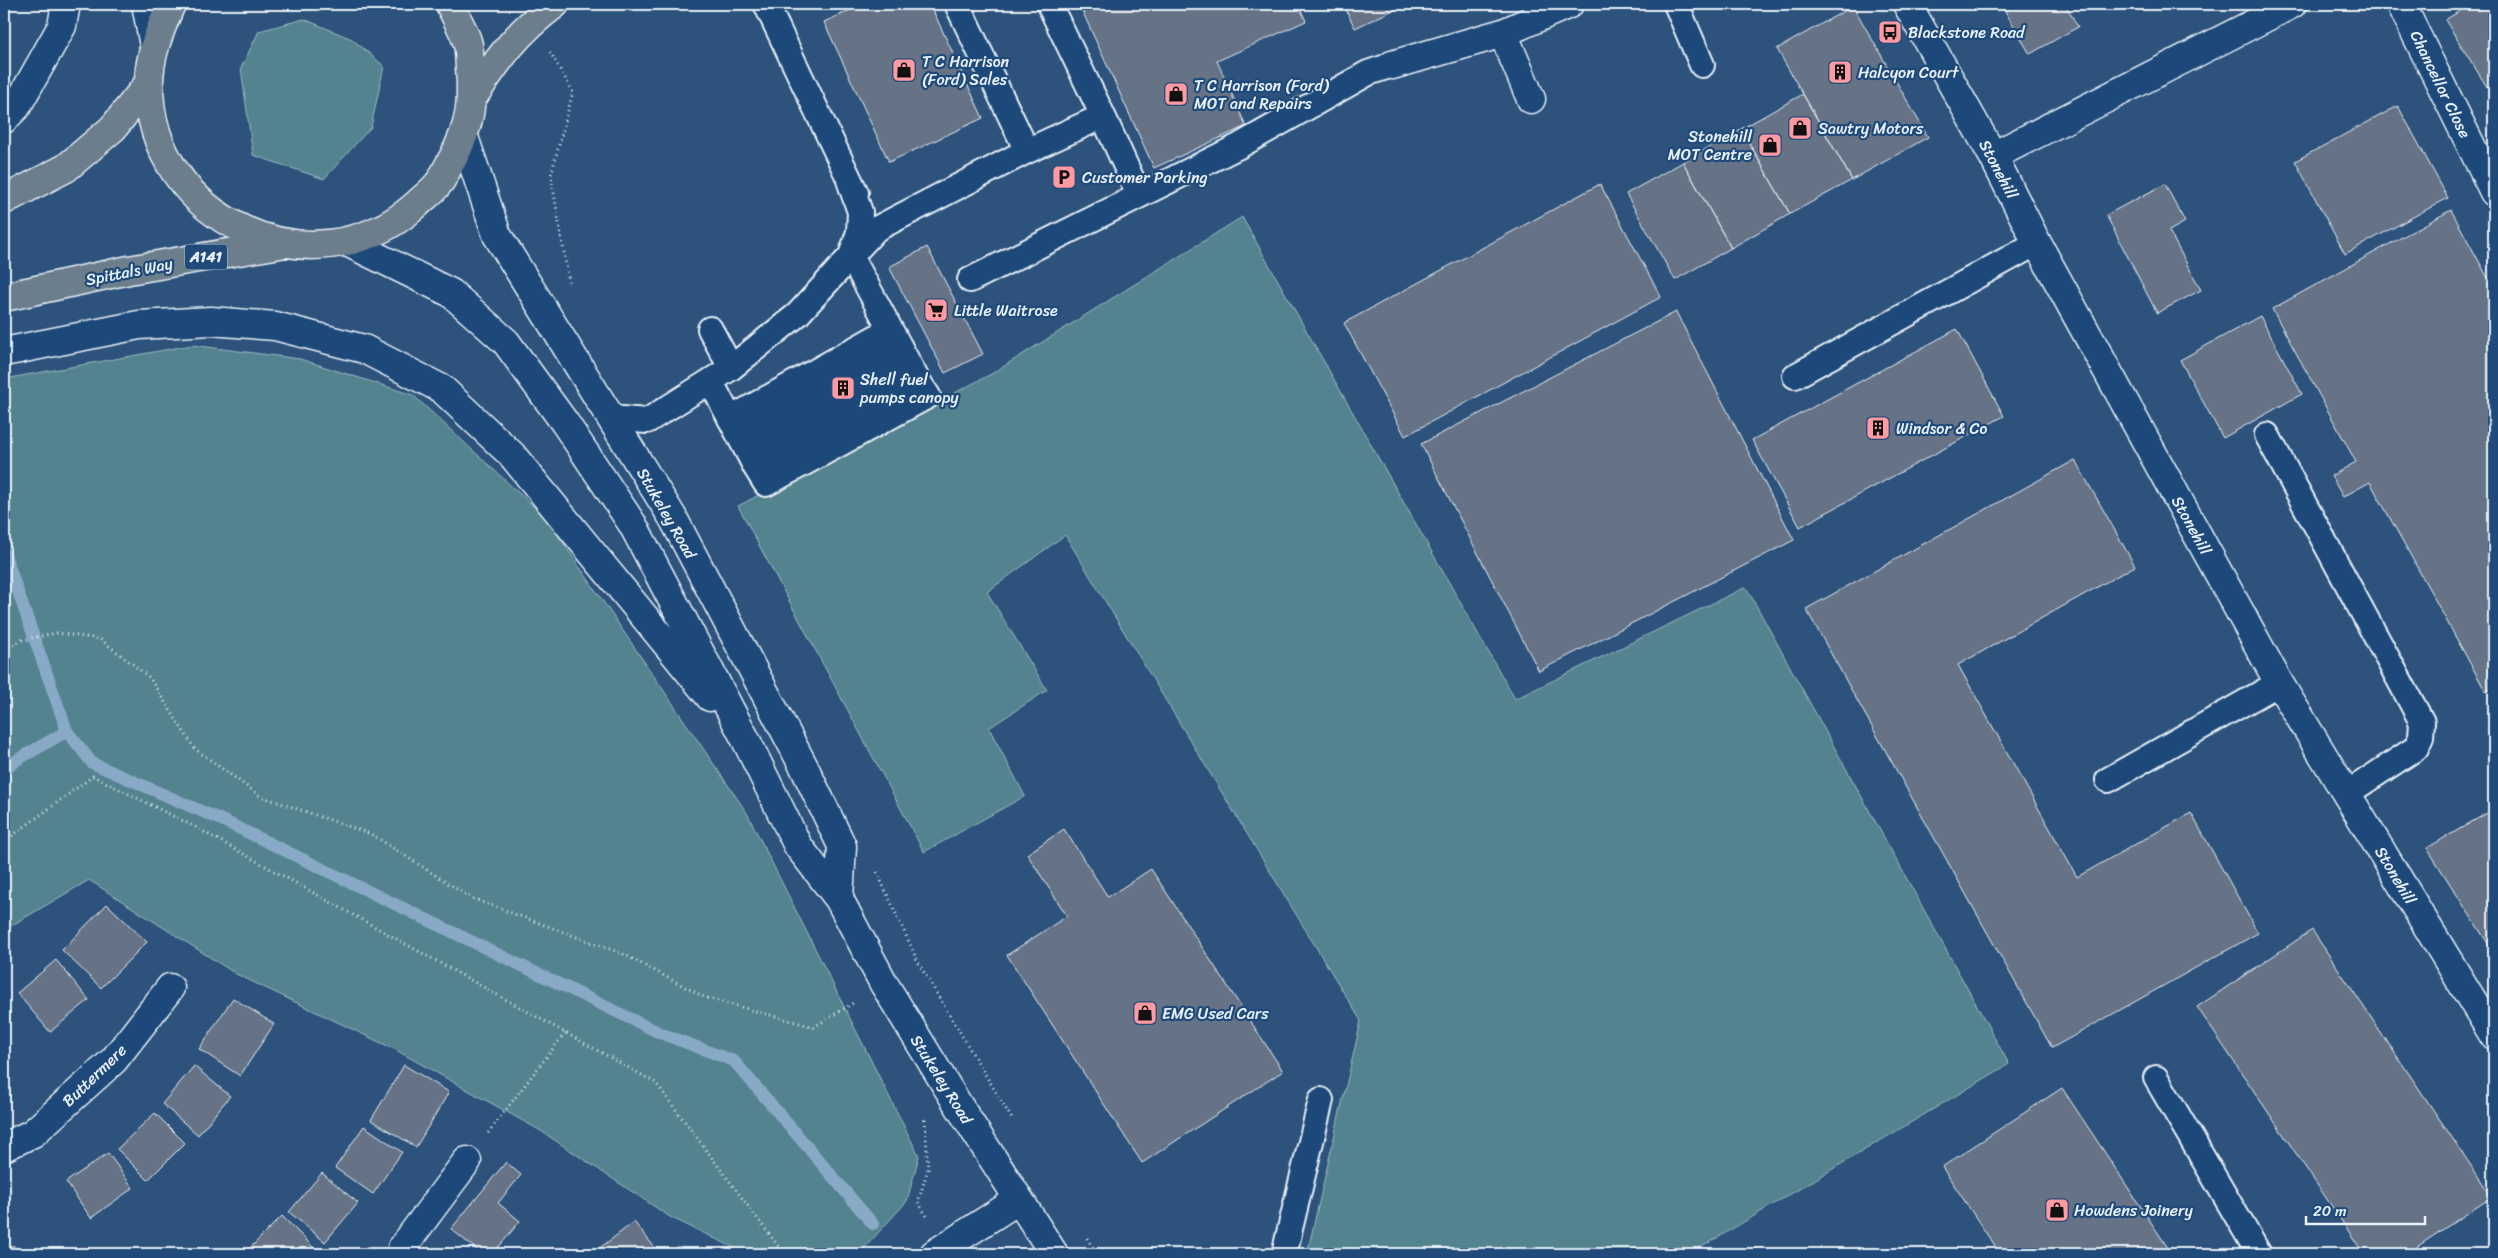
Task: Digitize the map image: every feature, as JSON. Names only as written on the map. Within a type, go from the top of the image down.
[{"type":"highway","points":[[171,4],[154,46],[149,84],[155,128],[174,170],[203,205],[241,230],[284,244],[315,246],[347,242],[397,221],[438,185],[464,137],[473,97],[468,42],[450,4]]},
{"type":"highway","points":[[473,97],[505,49],[532,20],[555,4]]},
{"type":"highway","points":[[4,200],[66,168],[113,128],[149,84]]},
{"type":"highway","name":"Spittals Way","points":[[4,297],[128,270],[284,244]]},
{"type":"main road","points":[[4,119],[17,106],[62,26],[66,4]]},
{"type":"main road","points":[[146,4],[154,46]]},
{"type":"main road","points":[[1392,65],[1503,33],[1569,4]]},
{"type":"main road","name":"Stonehill","points":[[1907,4],[1993,156],[2036,243],[2278,683],[2494,1036]]},
{"type":"main road","points":[[1993,156],[2292,4]]},
{"type":"main road","name":"Chancellor Close","points":[[2401,4],[2494,192]]},
{"type":"main road","points":[[1503,33],[1531,100]]},
{"type":"main road","name":"Stukeley Road","points":[[464,137],[497,235],[673,518],[804,767],[842,846],[839,899]]},
{"type":"main road","name":"Stukeley Road","points":[[347,242],[451,293],[506,342],[565,423],[633,525],[747,742],[798,846],[839,899],[884,984],[1018,1200],[1054,1254]]},
{"type":"main road","points":[[4,352],[138,326],[211,321],[275,326],[364,349],[442,389],[512,455],[747,742]]},
{"type":"main road","name":"Buttermere","points":[[4,1146],[33,1133],[114,1060],[170,988]]},
{"type":"main road","points":[[401,1252],[467,1160]]},
{"type":"main road","points":[[939,1250],[1018,1200]]},
{"type":"lane","points":[[766,4],[849,180],[876,229]]},
{"type":"lane","points":[[957,4],[1027,152]]},
{"type":"lane","points":[[1049,4],[1139,194]]},
{"type":"lane","points":[[1676,4],[1702,65]]},
{"type":"lane","points":[[970,280],[1139,194],[1239,146],[1368,73],[1392,65]]},
{"type":"lane","points":[[610,418],[647,421],[711,382],[798,314],[876,229],[911,209],[1102,116]]},
{"type":"lane","points":[[711,382],[766,484],[928,396],[851,256],[859,232],[860,212],[849,180]]},
{"type":"lane","points":[[1795,376],[2036,243]]},
{"type":"lane","points":[[710,329],[731,368]]},
{"type":"lane","points":[[743,444],[904,355]]},
{"type":"lane","points":[[743,444],[904,355]]},
{"type":"lane","points":[[2267,435],[2422,722],[2421,737],[2416,748],[2346,794]]},
{"type":"lane","points":[[2108,780],[2278,683]]},
{"type":"lane","points":[[2156,1078],[2259,1254]]},
{"type":"lane","points":[[1284,1254],[1321,1100]]},
{"type":"path","points":[[570,292],[551,175],[573,92]]},
{"type":"path","points":[[4,649],[22,640],[57,633],[100,638],[149,676],[195,749],[260,796],[371,834],[471,898],[623,954],[704,997],[814,1027],[857,1001],[862,1009]]},
{"type":"path","points":[[4,842],[94,776],[194,826],[656,1083],[784,1254]]},
{"type":"path","points":[[874,865],[919,964],[1014,1122]]},
{"type":"path","points":[[467,1160],[565,1033]]},
{"type":"path","points":[[925,1118],[928,1169],[918,1202],[939,1250]]},
{"type":"green space","points":[[304,19],[352,39],[384,66],[371,127],[324,179],[253,155],[241,68],[259,31]]},
{"type":"green space","points":[[1242,217],[1515,699],[1746,587],[2009,1064],[1690,1254],[1307,1254],[1361,1021],[1065,535],[987,592],[1047,690],[989,728],[1025,796],[924,852],[738,506],[993,373]]},
{"type":"green space","points":[[192,345],[300,359],[413,395],[547,519],[747,813],[919,1156],[907,1201],[859,1254],[747,1254],[670,1217],[541,1131],[394,1049],[236,974],[89,880],[4,930],[4,379]]},
{"type":"building","name":"T C Harrison (Ford) Sales","points":[[864,4],[930,4],[983,118],[889,162],[824,22]]},
{"type":"building","name":"T C Harrison (Ford) MOT and Repairs","points":[[1079,4],[1298,4],[1306,21],[1217,61],[1246,126],[1154,168]]},
{"type":"building","points":[[1343,4],[1406,4],[1355,28]]},
{"type":"building","points":[[2001,4],[2065,4],[2078,27],[2030,54]]},
{"type":"building","points":[[2471,4],[2494,4],[2494,98],[2445,20]]},
{"type":"building","name":"Halcyon Court","points":[[1853,6],[1928,137],[1852,180],[1777,49]]},
{"type":"building","points":[[1803,94],[1852,180],[1790,214],[1741,129]]},
{"type":"building","points":[[2398,106],[2448,198],[2345,254],[2295,161]]},
{"type":"building","points":[[1741,129],[1790,214],[1731,248],[1683,162]]},
{"type":"building","points":[[1683,162],[1731,248],[1675,280],[1626,194]]},
{"type":"building","points":[[1600,184],[1661,297],[1405,436],[1344,323]]},
{"type":"building","points":[[2165,184],[2185,222],[2169,231],[2201,290],[2157,313],[2106,215]]},
{"type":"building","points":[[2451,210],[2494,289],[2494,687],[2486,692],[2370,482],[2343,497],[2331,476],[2356,462],[2272,309]]},
{"type":"building","name":"Little Waitrose","points":[[927,247],[983,354],[945,373],[889,267]]},
{"type":"building","points":[[1676,312],[1794,540],[1539,671],[1421,444]]},
{"type":"building","points":[[2260,316],[2302,394],[2223,438],[2180,360]]},
{"type":"building","name":"Windsor & Co","points":[[1957,329],[2004,416],[1800,527],[1752,440]]},
{"type":"building","points":[[2075,460],[2135,566],[1958,665],[2077,877],[2191,813],[2258,933],[2052,1048],[1806,609]]},
{"type":"building","points":[[2494,809],[2494,953],[2427,848]]},
{"type":"building","name":"EMG Used Cars","points":[[1064,829],[1108,897],[1151,869],[1283,1071],[1142,1163],[1007,955],[1067,916],[1027,854]]},
{"type":"building","points":[[107,904],[147,942],[101,988],[62,950]]},
{"type":"building","points":[[2312,930],[2492,1197],[2406,1254],[2364,1254],[2197,1007]]},
{"type":"building","points":[[56,960],[89,1000],[50,1032],[17,993]]},
{"type":"building","points":[[233,998],[274,1024],[240,1076],[199,1049]]},
{"type":"building","points":[[404,1065],[449,1092],[416,1147],[371,1120]]},
{"type":"building","points":[[194,1066],[230,1096],[198,1135],[162,1104]]},
{"type":"building","name":"Howdens Joinery","points":[[2062,1088],[2172,1254],[2000,1254],[1942,1167]]},
{"type":"building","points":[[155,1113],[185,1143],[148,1180],[117,1149]]},
{"type":"building","points":[[364,1126],[402,1152],[373,1194],[335,1168]]},
{"type":"building","points":[[108,1153],[133,1188],[91,1218],[66,1182]]},
{"type":"building","points":[[506,1162],[521,1175],[498,1203],[520,1221],[493,1254],[482,1254],[451,1229]]},
{"type":"building","points":[[322,1173],[358,1203],[325,1242],[289,1212]]},
{"type":"building","points":[[282,1216],[314,1248],[308,1254],[248,1254],[246,1252]]},
{"type":"building","points":[[634,1222],[660,1254],[592,1254]]},
{"type":"building","points":[[4,1230],[9,1239],[4,1242]]},
{"type":"building","points":[[13,1245],[20,1254],[4,1254],[4,1252]]},
{"type":"building","points":[[1756,1248],[1760,1254],[1746,1254]]},
{"type":"waterway","points":[[4,552],[67,731]]},
{"type":"waterway","points":[[4,771],[17,760],[67,731],[92,763],[226,822],[660,1033],[734,1061],[873,1224]]},
{"type":"place","name":"Blackstone Road","points":[[1890,32]]},
{"type":"place","name":"T C Harrison (Ford) Sales","points":[[904,70]]},
{"type":"place","name":"Halcyon Court","points":[[1840,72]]},
{"type":"place","name":"T C Harrison (Ford) MOT and Repairs","points":[[1176,94]]},
{"type":"place","name":"Sawtry Motors","points":[[1800,128]]},
{"type":"place","name":"Stonehill MOT Centre","points":[[1770,145]]},
{"type":"place","name":"Customer Parking","points":[[1064,177]]},
{"type":"place","name":"Little Waitrose","points":[[936,310]]},
{"type":"place","name":"Shell fuel pumps canopy","points":[[843,388]]},
{"type":"place","name":"Windsor & Co","points":[[1878,428]]},
{"type":"place","name":"EMG Used Cars","points":[[1145,1013]]},
{"type":"place","name":"Howdens Joinery","points":[[2057,1210]]}]
